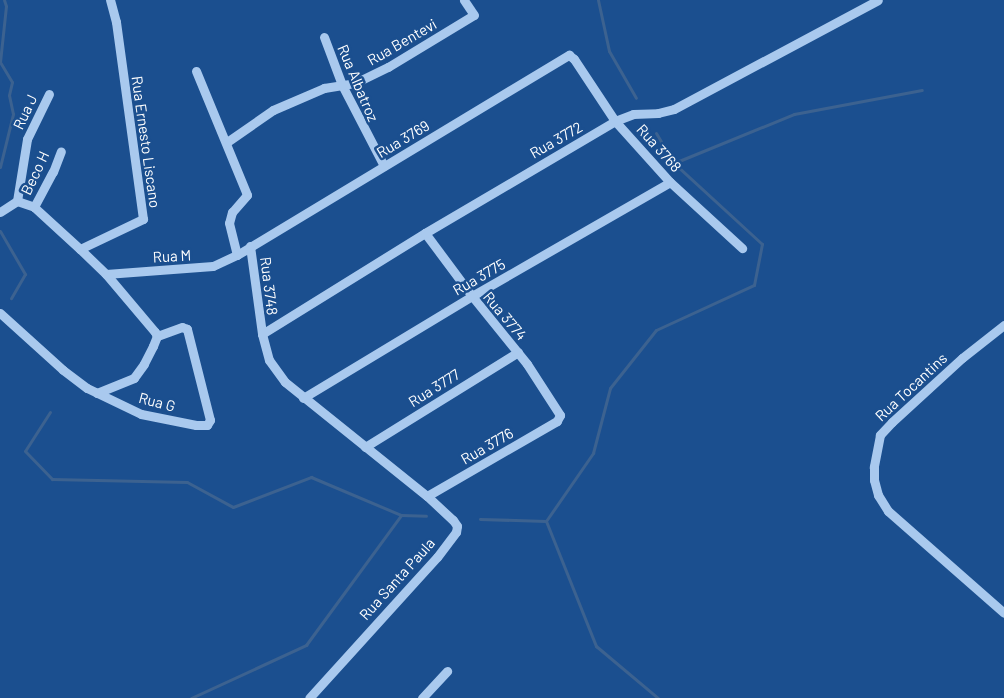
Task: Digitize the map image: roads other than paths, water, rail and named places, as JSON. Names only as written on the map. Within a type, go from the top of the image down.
[{"type":"street","name":"Rua Ernesto Liscano","points":[[80,249],[143,219],[116,22],[110,0]]},
{"type":"street","name":"Rua Bentevi","points":[[227,142],[273,110],[324,88],[355,83],[388,68],[474,15],[464,0]]},
{"type":"street","name":"Rua 3772","points":[[262,334],[425,233],[616,121],[633,114],[658,113],[674,109],[878,0]]},
{"type":"street","name":"Rua Albatroz","points":[[324,37],[342,85],[384,166]]},
{"type":"street","name":"Rua 3768","points":[[569,55],[574,59],[616,121],[670,182],[742,248]]},
{"type":"street","name":"Rua 3769","points":[[250,246],[569,55]]},
{"type":"street","name":"Rua 3748","points":[[196,71],[227,142],[246,195],[232,212],[228,223],[237,255],[250,246],[262,334],[269,360],[284,382],[408,480]]},
{"type":"street","name":"Rua J","points":[[17,201],[27,139],[49,94]]},
{"type":"street","name":"Beco H","points":[[34,207],[52,172],[60,151]]},
{"type":"street","name":"Rua 3775","points":[[303,398],[472,296],[670,182]]},
{"type":"street","points":[[0,212],[17,201],[34,207],[106,274],[151,324],[157,336],[144,364],[134,378],[97,393]]},
{"type":"street","name":"Rua 3774","points":[[425,233],[472,296],[518,352],[560,415],[559,418]]},
{"type":"street","name":"Rua M","points":[[106,274],[213,266],[237,255]]},
{"type":"street","name":"Rua G","points":[[0,313],[79,384],[141,414],[196,425],[207,425],[210,420],[187,329],[182,327],[157,336]]},
{"type":"street","name":"Rua Tocantins","points":[[1004,325],[962,358],[892,422],[880,436],[874,467],[874,480],[878,495],[888,511],[1004,613]]},
{"type":"street","name":"Rua 3777","points":[[365,447],[518,352]]},
{"type":"street","name":"Rua 3776","points":[[428,496],[559,418]]},
{"type":"street","name":"Rua Santa Paula","points":[[310,698],[437,557],[456,532],[457,526],[453,520],[408,480]]},
{"type":"street","points":[[422,698],[447,671]]},
{"type":"waterway","points":[[0,167],[13,114],[9,95],[12,82],[0,62],[6,6],[4,0]]},
{"type":"waterway","points":[[598,0],[609,51],[636,98]]},
{"type":"waterway","points":[[674,163],[794,114],[922,90]]},
{"type":"waterway","points":[[546,521],[593,453],[610,388],[656,330],[754,285],[762,244],[674,163],[656,133]]},
{"type":"waterway","points":[[0,231],[25,274],[11,298]]},
{"type":"waterway","points":[[50,412],[25,451],[52,479],[187,482],[233,507],[311,477],[401,515],[426,516]]},
{"type":"waterway","points":[[191,698],[306,645],[401,515]]},
{"type":"waterway","points":[[480,519],[546,521],[596,646],[658,698]]}]
